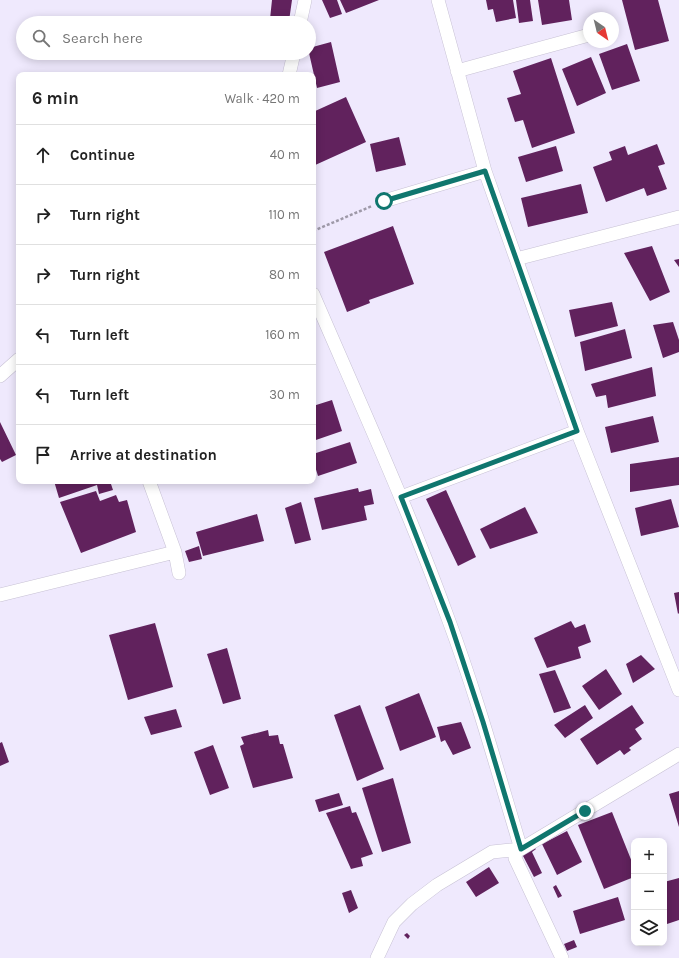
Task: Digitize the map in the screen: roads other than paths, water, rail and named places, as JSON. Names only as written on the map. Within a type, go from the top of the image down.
[{"type":"street","points":[[302,16],[305,0]]},
{"type":"street","points":[[438,0],[485,171],[577,431],[679,690]]},
{"type":"street","points":[[457,71],[583,37]]},
{"type":"street","points":[[290,72],[292,60]]},
{"type":"street","points":[[384,201],[485,171]]},
{"type":"street","points":[[516,259],[679,217]]},
{"type":"street","points":[[316,301],[401,497],[450,622],[483,722],[521,849]]},
{"type":"street","points":[[0,376],[16,362]]},
{"type":"street","points":[[401,497],[577,431]]},
{"type":"street","points":[[150,484],[175,552],[179,573]]},
{"type":"street","points":[[0,595],[175,552]]},
{"type":"street","points":[[562,958],[515,858],[516,852],[679,754]]},
{"type":"street","points":[[377,958],[394,922],[412,904],[437,885],[492,852],[521,849]]}]
